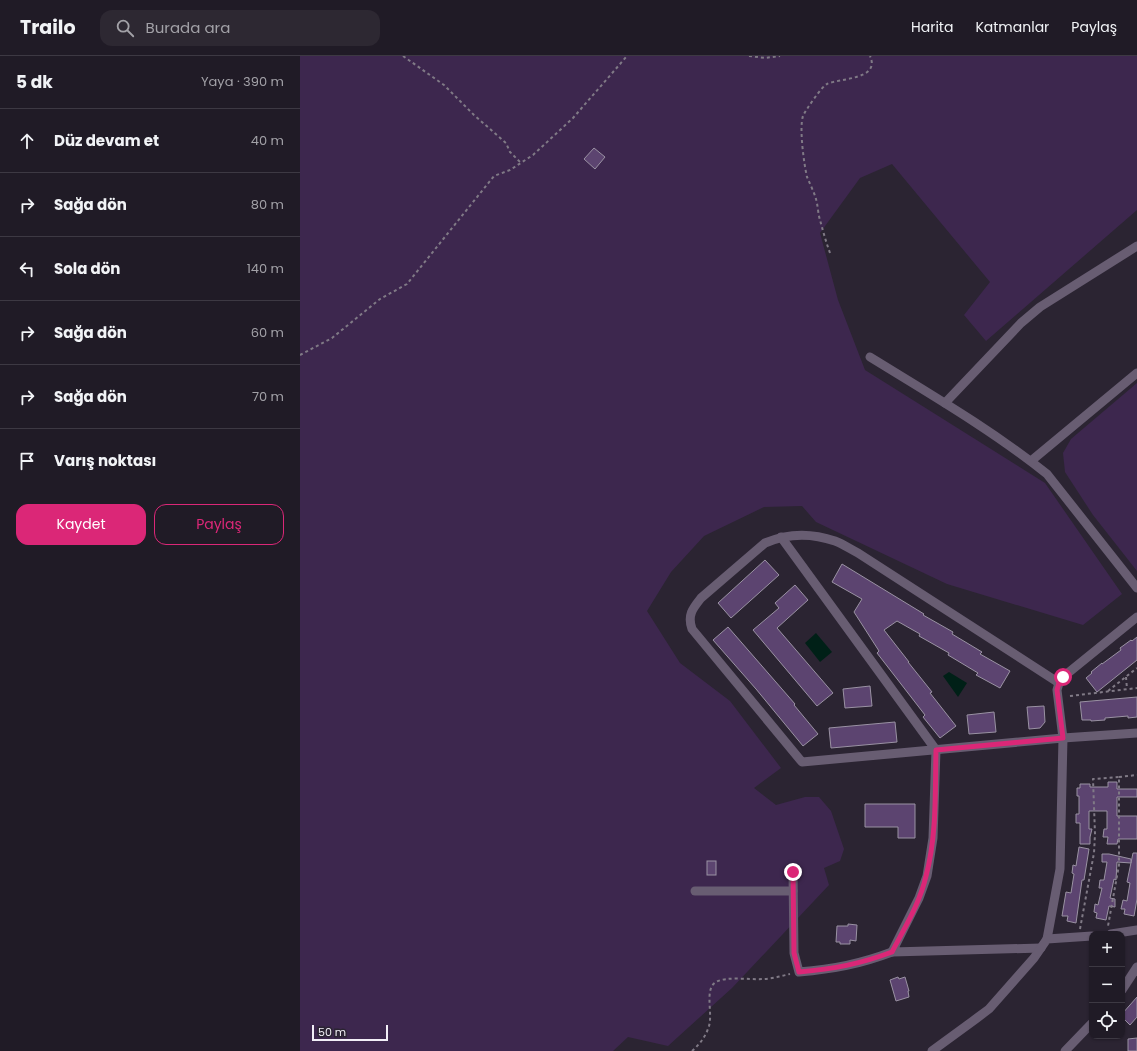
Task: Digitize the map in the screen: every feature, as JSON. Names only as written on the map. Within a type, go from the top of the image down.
[{"type":"street","points":[[945,403],[1021,323],[1040,307],[1137,246]]},
{"type":"street","points":[[870,358],[945,403],[1031,461],[1047,474],[1137,588]]},
{"type":"street","points":[[1031,461],[1137,373]]},
{"type":"street","points":[[1059,683],[852,550],[836,542],[816,536],[798,534],[781,537],[765,543],[702,598],[690,614],[689,622],[692,629],[802,762],[1063,738],[1137,733]]},
{"type":"street","points":[[781,537],[936,750],[933,838],[926,876],[919,898],[892,952]]},
{"type":"street","points":[[932,1051],[989,1008],[1034,958],[1047,939],[1060,869],[1063,738],[1057,690],[1063,677],[1137,617]]},
{"type":"street","points":[[793,872],[794,953],[799,972],[827,970],[849,966],[892,952],[1041,948]]},
{"type":"street","points":[[695,891],[793,891]]},
{"type":"street","points":[[1109,930],[1137,930]]},
{"type":"street","points":[[1047,939],[1089,936]]},
{"type":"street","points":[[1125,985],[1137,967]]},
{"type":"street","points":[[1065,1051],[1089,1025]]},
{"type":"path","points":[[403,56],[444,85],[474,115],[506,143],[510,152],[521,163]]},
{"type":"path","points":[[300,355],[332,338],[380,299],[407,284],[494,176],[510,170],[533,155],[573,118],[627,56]]},
{"type":"path","points":[[749,56],[765,58],[780,56]]},
{"type":"path","points":[[830,253],[820,221],[817,201],[808,177],[801,131],[803,116],[826,84],[865,74],[872,68],[873,62],[870,56]]},
{"type":"path","points":[[1107,691],[1137,668]]},
{"type":"path","points":[[1126,677],[1127,689]]},
{"type":"path","points":[[1070,696],[1137,688]]},
{"type":"path","points":[[1078,938],[1094,853],[1095,834],[1093,779],[1137,775]]},
{"type":"path","points":[[1109,930],[1119,866],[1119,776]]},
{"type":"path","points":[[692,1051],[706,1035],[710,1025],[711,1016],[709,994],[711,987],[716,982],[727,979],[765,979],[799,972]]},
{"type":"shaded area","points":[[300,56],[1137,56],[1137,210],[986,341],[964,315],[990,282],[892,164],[860,178],[820,233],[838,300],[865,370],[1045,483],[1122,594],[1083,625],[947,584],[816,522],[802,506],[764,507],[704,536],[671,572],[647,611],[680,663],[730,701],[781,768],[754,788],[776,805],[805,797],[819,797],[831,811],[844,849],[840,861],[824,868],[829,885],[732,988],[668,1046],[628,1037],[613,1051],[300,1051]]},
{"type":"shaded area","points":[[1137,383],[1137,571],[1093,515],[1065,472],[1063,453],[1071,439]]},
{"type":"shaded area","points":[[816,633],[832,652],[820,662],[805,643]]},
{"type":"shaded area","points":[[949,672],[967,683],[958,697],[943,676]]},
{"type":"building","points":[[594,148],[605,157],[595,169],[584,159]]},
{"type":"building","points":[[765,560],[779,575],[731,618],[718,603]]},
{"type":"building","points":[[842,564],[953,632],[952,634],[982,652],[980,654],[1010,671],[1000,688],[976,675],[978,673],[948,655],[949,653],[919,636],[920,634],[897,621],[884,630],[956,726],[940,738],[923,717],[925,715],[877,653],[879,651],[854,612],[862,599],[832,582]]},
{"type":"building","points":[[795,585],[808,600],[777,628],[833,693],[817,706],[753,630],[779,608],[775,603]]},
{"type":"building","points":[[728,627],[795,704],[794,705],[818,734],[803,746],[713,640]]},
{"type":"building","points":[[1137,637],[1137,660],[1097,692],[1086,678],[1102,663],[1121,650],[1120,648]]},
{"type":"building","points":[[870,686],[872,706],[845,708],[843,689]]},
{"type":"building","points":[[1137,697],[1137,717],[1128,718],[1128,716],[1105,718],[1105,720],[1091,721],[1082,720],[1080,702]]},
{"type":"building","points":[[1044,706],[1045,722],[1040,728],[1029,729],[1027,707]]},
{"type":"building","points":[[994,712],[996,732],[969,734],[967,715]]},
{"type":"building","points":[[895,722],[897,742],[831,748],[829,728]]},
{"type":"building","points":[[1108,782],[1117,782],[1117,789],[1137,789],[1137,797],[1117,797],[1117,816],[1137,816],[1137,839],[1118,839],[1117,844],[1107,844],[1108,837],[1103,837],[1104,829],[1107,829],[1107,811],[1089,811],[1089,829],[1092,829],[1090,844],[1080,844],[1080,823],[1076,823],[1076,814],[1079,814],[1079,796],[1077,796],[1077,788],[1080,788],[1080,784],[1090,784],[1090,787],[1108,787]]},
{"type":"building","points":[[865,804],[915,804],[915,838],[898,838],[898,827],[865,827]]},
{"type":"building","points":[[1079,847],[1089,849],[1084,880],[1082,880],[1076,923],[1067,921],[1068,916],[1062,916],[1066,892],[1071,893],[1074,874],[1072,873],[1073,865],[1076,866]]},
{"type":"building","points":[[1133,853],[1137,853],[1137,899],[1134,916],[1124,914],[1125,909],[1121,909],[1123,900],[1127,901],[1130,883],[1127,882]]},
{"type":"building","points":[[1102,854],[1131,859],[1131,863],[1117,862],[1116,880],[1114,879],[1110,898],[1115,899],[1115,907],[1109,906],[1106,920],[1096,918],[1097,913],[1094,912],[1095,904],[1098,905],[1102,888],[1099,888],[1100,880],[1104,880],[1107,862],[1102,862]]},
{"type":"building","points":[[707,861],[716,861],[716,875],[707,875]]},
{"type":"building","points":[[848,924],[857,925],[856,941],[850,940],[850,944],[840,944],[840,942],[836,942],[837,926],[848,926]]},
{"type":"building","points":[[898,977],[899,979],[905,977],[909,997],[896,1001],[890,980]]},
{"type":"building","points":[[1137,997],[1137,1017],[1130,1025],[1125,1020],[1125,1011]]},
{"type":"building","points":[[1137,1038],[1137,1051],[1128,1051],[1128,1039]]},
{"type":"route","points":[[793,872],[794,953],[799,972],[827,970],[849,966],[892,952],[919,898],[926,876],[933,838],[936,750],[1063,738],[1057,690],[1063,677]]}]
